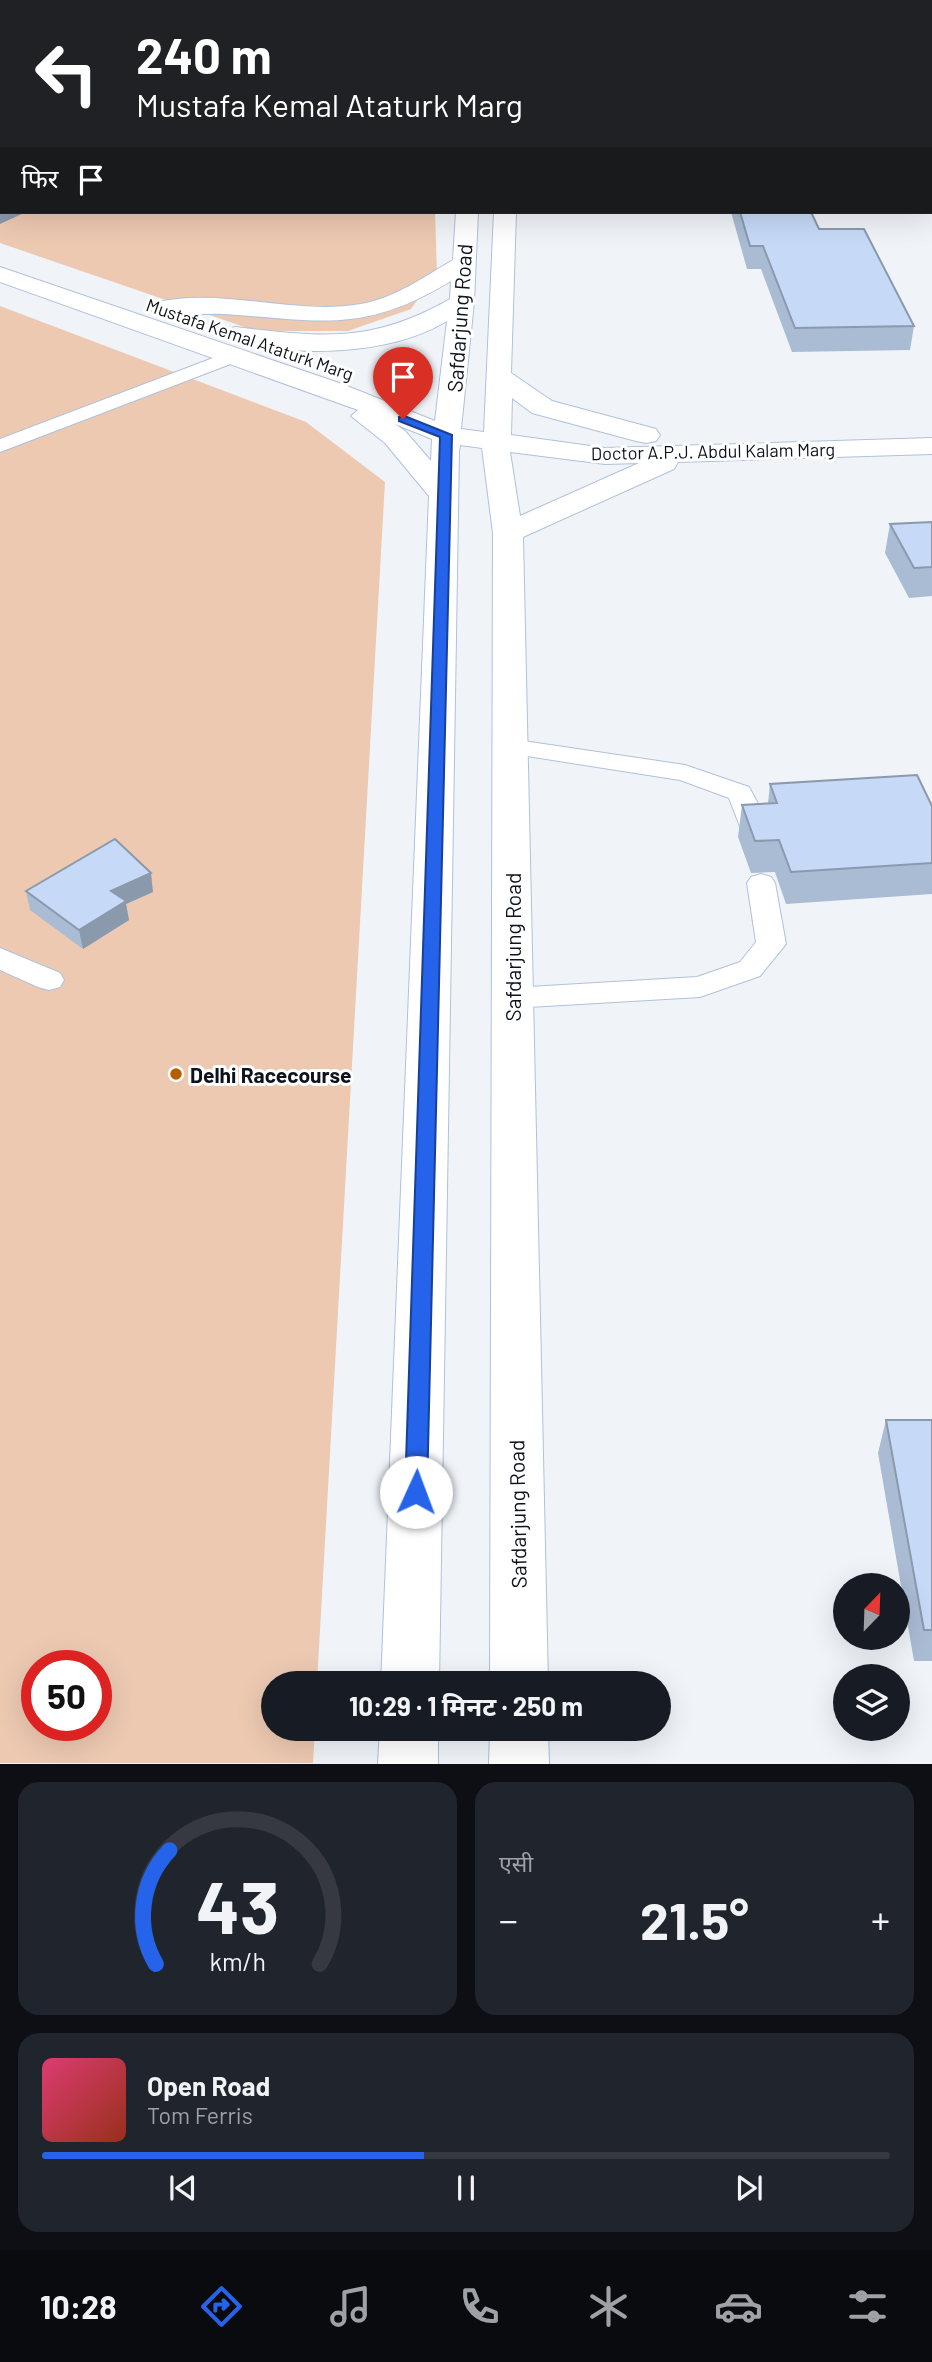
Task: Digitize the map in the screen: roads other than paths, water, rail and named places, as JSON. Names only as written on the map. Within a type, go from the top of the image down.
[{"type":"main road","name":"Safdarjung Road","points":[[410,1671],[444,495],[467,214]]},
{"type":"main road","name":"Safdarjung Road","points":[[505,214],[497,435],[508,533],[519,1671]]},
{"type":"main road","name":"Mustafa Kemal Ataturk Marg","points":[[0,254],[162,308],[234,345],[333,390],[497,435]]},
{"type":"main road","points":[[162,308],[221,306],[304,315],[342,314],[380,307],[412,294],[463,264]]},
{"type":"main road","name":"Mustafa Kemal Ataturk Marg","points":[[0,274],[411,396],[449,424]]},
{"type":"main road","points":[[234,345],[346,344],[380,339],[436,319],[461,302]]},
{"type":"main road","points":[[498,376],[542,407],[646,435]]},
{"type":"main road","points":[[333,390],[395,438],[444,495]]},
{"type":"main road","name":"Doctor A.P.J. Abdul Kalam Marg","points":[[497,435],[605,456],[689,454],[765,441],[932,426]]},
{"type":"main road","name":"Doctor A.P.J. Abdul Kalam Marg","points":[[497,435],[646,435],[932,446]]},
{"type":"main road","points":[[508,533],[587,496],[689,454]]},
{"type":"main road","points":[[408,1763],[409,1741]]},
{"type":"main road","points":[[519,1741],[519,1763]]},
{"type":"lane","points":[[0,446],[234,345]]},
{"type":"lane","points":[[510,747],[685,773],[740,793],[749,811],[752,826]]},
{"type":"lane","points":[[512,998],[700,987],[750,969],[771,944],[761,883]]},
{"type":"lane","points":[[0,958],[50,980]]},
{"type":"place","name":"Delhi Racecourse","points":[[176,1074]]}]
